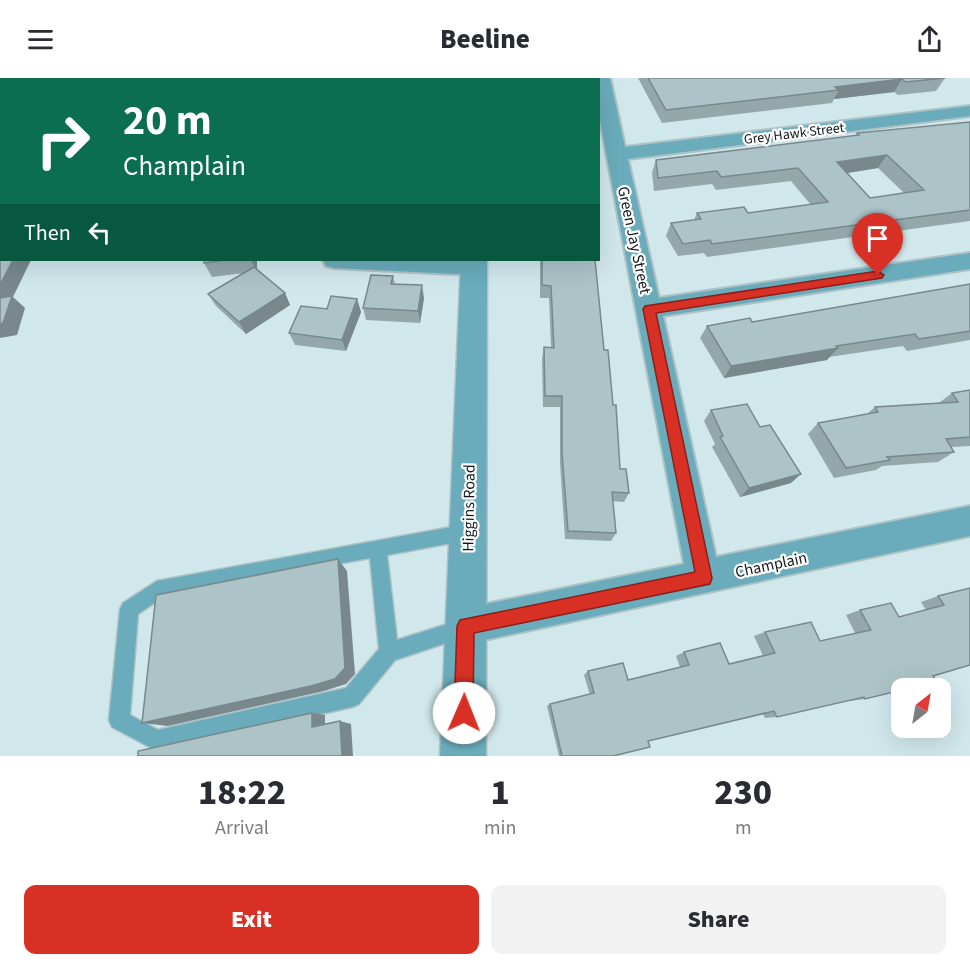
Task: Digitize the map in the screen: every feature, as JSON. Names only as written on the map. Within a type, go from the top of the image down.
[{"type":"street","name":"Green Jay Street","points":[[601,78],[704,578]]},
{"type":"street","name":"Grey Hawk Street","points":[[617,154],[970,111]]},
{"type":"street","points":[[381,261],[474,263]]},
{"type":"street","points":[[649,309],[970,261]]},
{"type":"street","name":"Higgins Road","points":[[463,756],[474,263]]},
{"type":"street","name":"Champlain","points":[[466,626],[970,521]]},
{"type":"lane","points":[[466,626],[389,652],[352,697],[157,741],[119,720],[129,609],[163,586],[468,532]]},
{"type":"lane","points":[[378,548],[389,652]]},
{"type":"building","points":[[648,78],[945,78],[906,82],[902,79],[835,87],[839,90],[666,110]]},
{"type":"building","points":[[970,122],[970,210],[712,244],[710,240],[683,244],[671,223],[701,219],[697,213],[744,207],[748,213],[828,202],[798,168],[721,177],[717,171],[658,178],[656,160],[859,135],[857,133]],"holes":[[[887,155],[924,190],[870,198],[837,162]]]},
{"type":"building","points":[[0,261],[12,261],[0,285]]},
{"type":"building","points":[[542,261],[595,261],[604,350],[608,350],[613,405],[616,405],[620,469],[626,469],[629,493],[612,492],[616,533],[568,531],[562,453],[562,396],[545,396],[544,347],[554,348],[551,286],[542,285]]},
{"type":"building","points":[[254,267],[285,293],[239,322],[208,294]]},
{"type":"building","points":[[371,275],[393,276],[391,284],[422,285],[418,311],[363,308]]},
{"type":"building","points":[[970,284],[970,331],[919,339],[915,334],[731,366],[707,326],[750,318],[752,322]]},
{"type":"building","points":[[12,296],[3,323],[0,324],[0,298]]},
{"type":"building","points":[[331,296],[357,299],[342,340],[289,333],[301,306],[327,309]]},
{"type":"building","points":[[970,390],[970,437],[946,439],[954,452],[887,457],[890,460],[846,468],[818,423],[878,412],[875,407],[958,402],[952,393]]},
{"type":"building","points":[[747,404],[760,427],[770,425],[801,474],[749,488],[720,437],[723,436],[711,410]]},
{"type":"building","points":[[338,559],[345,668],[335,679],[142,723],[156,595]]},
{"type":"building","points":[[970,588],[970,665],[933,676],[935,678],[891,678],[891,693],[777,717],[774,711],[648,741],[650,747],[613,756],[562,756],[550,704],[594,693],[588,671],[623,663],[628,680],[689,665],[684,652],[720,643],[729,664],[775,653],[765,632],[811,622],[820,641],[871,630],[860,610],[891,603],[899,617],[944,605],[938,596]]},
{"type":"building","points":[[312,713],[312,727],[340,721],[342,756],[138,756],[138,751]]},
{"type":"route","points":[[464,713],[466,626],[704,578],[649,309],[878,275]]}]
